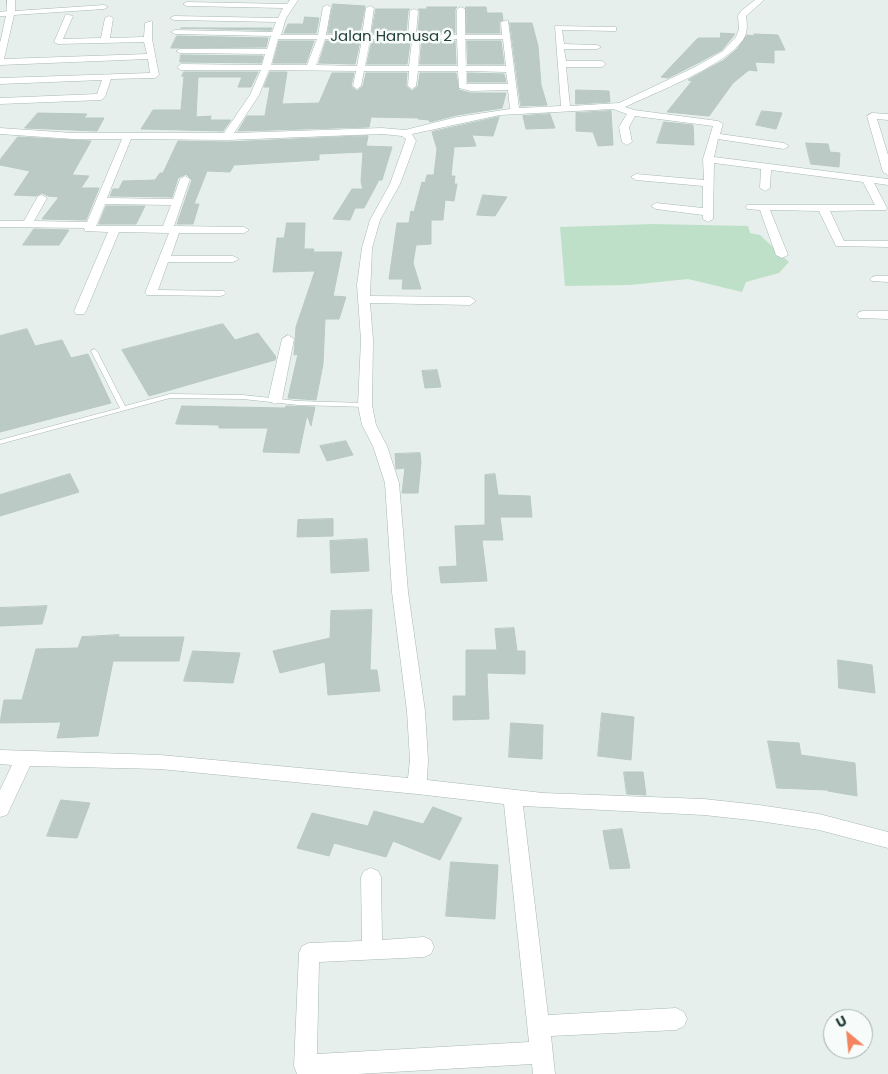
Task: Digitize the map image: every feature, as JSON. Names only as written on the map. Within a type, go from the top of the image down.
[{"type":"street","points":[[11,0],[11,13],[0,61],[151,56]]},
{"type":"street","points":[[55,0],[56,9]]},
{"type":"street","points":[[0,131],[73,136],[227,137],[382,131],[405,133],[471,117],[566,108],[616,107],[638,99],[715,60],[726,52],[740,38],[743,29],[742,16],[744,12],[760,0]]},
{"type":"street","points":[[187,4],[291,3]]},
{"type":"street","points":[[227,137],[236,117],[252,101],[266,68],[281,20],[291,3]]},
{"type":"street","points":[[0,14],[104,7]]},
{"type":"street","points":[[310,69],[322,38],[326,7]]},
{"type":"street","points":[[357,86],[370,8]]},
{"type":"street","points":[[461,9],[462,86],[512,87]]},
{"type":"street","points":[[412,86],[414,11]]},
{"type":"street","points":[[51,59],[69,16]]},
{"type":"street","points":[[105,40],[110,18]]},
{"type":"street","points":[[174,18],[281,20]]},
{"type":"street","points":[[0,101],[108,77],[155,75],[148,39],[149,22]]},
{"type":"street","points":[[505,22],[515,112]]},
{"type":"street","points":[[566,108],[558,28],[612,29]]},
{"type":"street","name":"Jalan Hamusa 2","points":[[175,32],[322,38],[506,37]]},
{"type":"street","points":[[58,42],[148,39]]},
{"type":"street","points":[[560,46],[596,46]]},
{"type":"street","points":[[180,51],[271,52]]},
{"type":"street","points":[[562,64],[602,64]]},
{"type":"street","points":[[181,67],[413,70],[510,69]]},
{"type":"street","points":[[0,81],[101,97],[108,77]]},
{"type":"street","points":[[616,107],[632,113],[718,124],[708,159],[708,215],[656,206]]},
{"type":"street","points":[[627,142],[624,127],[632,113]]},
{"type":"street","points":[[888,117],[872,116],[888,172]]},
{"type":"street","points":[[405,133],[411,141],[395,184],[375,220],[366,248],[364,300],[367,340],[365,405],[369,425],[380,446],[392,484],[400,592],[416,711],[420,760],[417,786]]},
{"type":"street","points":[[128,136],[89,229],[244,230]]},
{"type":"street","points":[[715,136],[784,146]]},
{"type":"street","points":[[708,159],[888,182]]},
{"type":"street","points":[[765,188],[766,167]]},
{"type":"street","points":[[636,177],[707,183]]},
{"type":"street","points":[[185,179],[164,259],[151,293],[220,293]]},
{"type":"street","points":[[867,180],[888,219]]},
{"type":"street","points":[[27,225],[42,198]]},
{"type":"street","points":[[102,201],[178,202]]},
{"type":"street","points":[[751,207],[882,208]]},
{"type":"street","points":[[764,207],[782,255]]},
{"type":"street","points":[[823,208],[840,244],[888,244]]},
{"type":"street","points":[[0,224],[91,225]]},
{"type":"street","points":[[80,311],[115,229]]},
{"type":"street","points":[[164,259],[232,259]]},
{"type":"street","points":[[876,279],[888,279]]},
{"type":"street","points":[[364,300],[470,301]]},
{"type":"street","points":[[863,315],[888,315]]},
{"type":"street","points":[[275,400],[288,339]]},
{"type":"street","points":[[0,757],[160,762],[417,786],[542,801],[704,807],[819,822],[888,840]]},
{"type":"street","points":[[0,809],[24,759]]},
{"type":"street","points":[[513,797],[544,1074]]},
{"type":"street","points":[[371,877],[372,950]]},
{"type":"street","points":[[424,947],[309,953],[305,1066],[542,1052]]},
{"type":"street","points":[[538,1026],[676,1019]]},
{"type":"lane","points":[[94,351],[123,408]]},
{"type":"lane","points":[[0,442],[170,396],[365,405]]},
{"type":"green space","points":[[653,224],[748,226],[750,233],[760,235],[789,262],[779,273],[746,282],[742,292],[688,279],[630,285],[565,286],[560,227]]},
{"type":"building","points":[[333,4],[365,6],[360,33],[328,33]]},
{"type":"building","points":[[427,7],[457,7],[455,9],[455,33],[418,33],[420,11],[418,9],[427,9]]},
{"type":"building","points":[[466,7],[486,7],[487,13],[502,13],[503,20],[499,22],[500,33],[467,33]]},
{"type":"building","points":[[376,9],[410,9],[408,11],[406,33],[372,33]]},
{"type":"building","points":[[305,17],[319,18],[316,33],[284,33],[288,24],[303,24]]},
{"type":"building","points":[[510,23],[532,23],[538,46],[541,85],[547,105],[521,106]]},
{"type":"building","points":[[181,28],[272,28],[271,30]]},
{"type":"building","points":[[721,33],[735,34],[722,50],[668,78],[661,77],[698,38],[720,38]]},
{"type":"building","points":[[754,34],[778,35],[785,50],[774,50],[774,63],[755,62],[757,71],[749,70],[733,83],[709,116],[667,112],[692,81],[688,80],[724,60],[737,49],[747,35],[755,36]]},
{"type":"building","points":[[177,36],[268,38],[266,47],[171,48]]},
{"type":"building","points":[[279,41],[314,41],[306,63],[273,63]]},
{"type":"building","points":[[326,41],[360,41],[355,64],[319,63]]},
{"type":"building","points":[[372,41],[410,42],[407,64],[367,64]]},
{"type":"building","points":[[422,41],[455,41],[456,64],[420,64]]},
{"type":"building","points":[[467,41],[501,41],[504,64],[468,64]]},
{"type":"building","points":[[181,55],[263,56],[261,63],[180,62]]},
{"type":"building","points":[[184,72],[258,72],[251,87],[238,87],[242,77],[198,77],[196,117],[211,116],[210,120],[231,120],[223,131],[141,129],[153,110],[181,110],[184,76],[182,76]]},
{"type":"building","points":[[270,72],[287,72],[282,104],[319,103],[332,73],[354,73],[351,86],[357,91],[363,86],[366,73],[407,73],[406,86],[412,91],[418,86],[420,73],[456,73],[459,90],[471,93],[506,93],[502,108],[457,115],[430,122],[429,120],[419,118],[371,117],[369,127],[238,131],[247,116],[265,116],[270,87],[264,87]]},
{"type":"building","points":[[468,73],[504,74],[506,82],[468,82]]},
{"type":"building","points":[[576,90],[609,91],[610,102],[576,104]]},
{"type":"building","points":[[611,111],[613,145],[598,146],[593,132],[576,131],[576,113]]},
{"type":"building","points":[[762,111],[782,113],[776,129],[756,125]]},
{"type":"building","points":[[38,113],[87,114],[84,118],[104,118],[97,131],[25,128]]},
{"type":"building","points":[[550,114],[555,128],[526,129],[523,116]]},
{"type":"building","points":[[499,117],[493,136],[472,135],[476,146],[454,147],[451,176],[455,176],[454,184],[457,184],[454,201],[445,200],[443,220],[431,220],[431,244],[416,245],[413,263],[421,289],[402,289],[403,279],[389,279],[397,223],[409,223],[411,211],[414,212],[422,182],[425,183],[427,175],[434,175],[437,149],[432,132]]},
{"type":"building","points":[[664,122],[693,125],[694,145],[657,143]]},
{"type":"building","points":[[368,136],[366,146],[392,147],[382,180],[379,180],[364,208],[355,208],[350,220],[333,219],[352,189],[363,189],[361,182],[363,152],[319,154],[319,160],[234,165],[230,172],[207,171],[194,204],[199,204],[193,224],[177,224],[192,180],[186,174],[178,178],[172,197],[110,196],[113,189],[119,189],[123,181],[155,180],[160,173],[163,173],[178,141],[227,142]]},
{"type":"building","points":[[18,137],[91,141],[72,175],[89,176],[81,188],[99,188],[86,220],[42,219],[59,197],[48,196],[42,193],[36,196],[14,195],[30,171],[0,165],[0,160]]},
{"type":"building","points":[[806,143],[828,144],[830,152],[840,153],[839,167],[811,164]]},
{"type":"building","points":[[483,195],[507,197],[495,216],[477,215]]},
{"type":"building","points":[[106,206],[145,206],[136,224],[99,224]]},
{"type":"building","points":[[287,223],[305,223],[304,249],[314,249],[313,252],[342,252],[333,296],[346,297],[339,319],[325,319],[323,364],[316,400],[288,398],[298,354],[294,355],[296,327],[315,271],[273,272],[277,238],[284,238]]},
{"type":"building","points":[[34,229],[69,230],[59,245],[23,245]]},
{"type":"building","points":[[223,324],[235,340],[258,333],[276,357],[275,360],[149,396],[122,350]]},
{"type":"building","points":[[27,329],[35,346],[62,340],[71,358],[88,354],[111,403],[0,432],[0,336]]},
{"type":"building","points":[[437,370],[441,387],[425,388],[422,371]]},
{"type":"building","points":[[182,406],[315,407],[311,426],[307,415],[299,453],[263,452],[268,428],[219,428],[219,425],[176,424]]},
{"type":"building","points":[[346,441],[353,455],[327,461],[320,446]]},
{"type":"building","points":[[420,453],[418,493],[402,493],[405,468],[396,469],[395,454]]},
{"type":"building","points":[[70,474],[79,492],[0,516],[0,495]]},
{"type":"building","points":[[495,474],[498,495],[530,496],[532,517],[500,517],[503,540],[482,540],[487,581],[441,583],[439,567],[457,566],[455,526],[485,525],[485,475]]},
{"type":"building","points":[[333,519],[333,536],[297,537],[298,520]]},
{"type":"building","points":[[367,539],[369,571],[331,573],[330,541]]},
{"type":"building","points":[[47,606],[42,624],[0,626],[0,608]]},
{"type":"building","points":[[372,610],[370,670],[377,670],[380,691],[328,695],[325,662],[280,673],[273,651],[330,638],[331,611]]},
{"type":"building","points":[[514,628],[517,651],[525,651],[525,674],[487,673],[489,719],[453,720],[453,696],[466,696],[466,650],[497,650],[495,629]]},
{"type":"building","points":[[119,635],[118,637],[184,637],[179,661],[113,661],[98,736],[57,738],[61,722],[0,723],[4,700],[22,700],[36,649],[78,648],[82,637]]},
{"type":"building","points":[[193,651],[240,653],[233,683],[184,681]]},
{"type":"building","points":[[838,660],[872,665],[875,693],[839,688]]},
{"type":"building","points":[[602,713],[634,717],[631,760],[598,756]]},
{"type":"building","points":[[511,723],[543,725],[542,759],[509,757]]},
{"type":"building","points":[[768,741],[799,743],[801,755],[855,763],[857,796],[827,790],[777,788]]},
{"type":"building","points":[[624,772],[643,772],[646,795],[627,794]]},
{"type":"building","points":[[61,800],[90,803],[77,838],[47,836]]},
{"type":"building","points":[[433,807],[462,818],[440,860],[393,841],[386,857],[334,843],[329,856],[297,848],[312,813],[368,826],[374,811],[423,824]]},
{"type":"building","points":[[622,829],[630,868],[610,869],[603,831]]},
{"type":"building","points":[[451,862],[498,865],[495,919],[446,916]]}]
